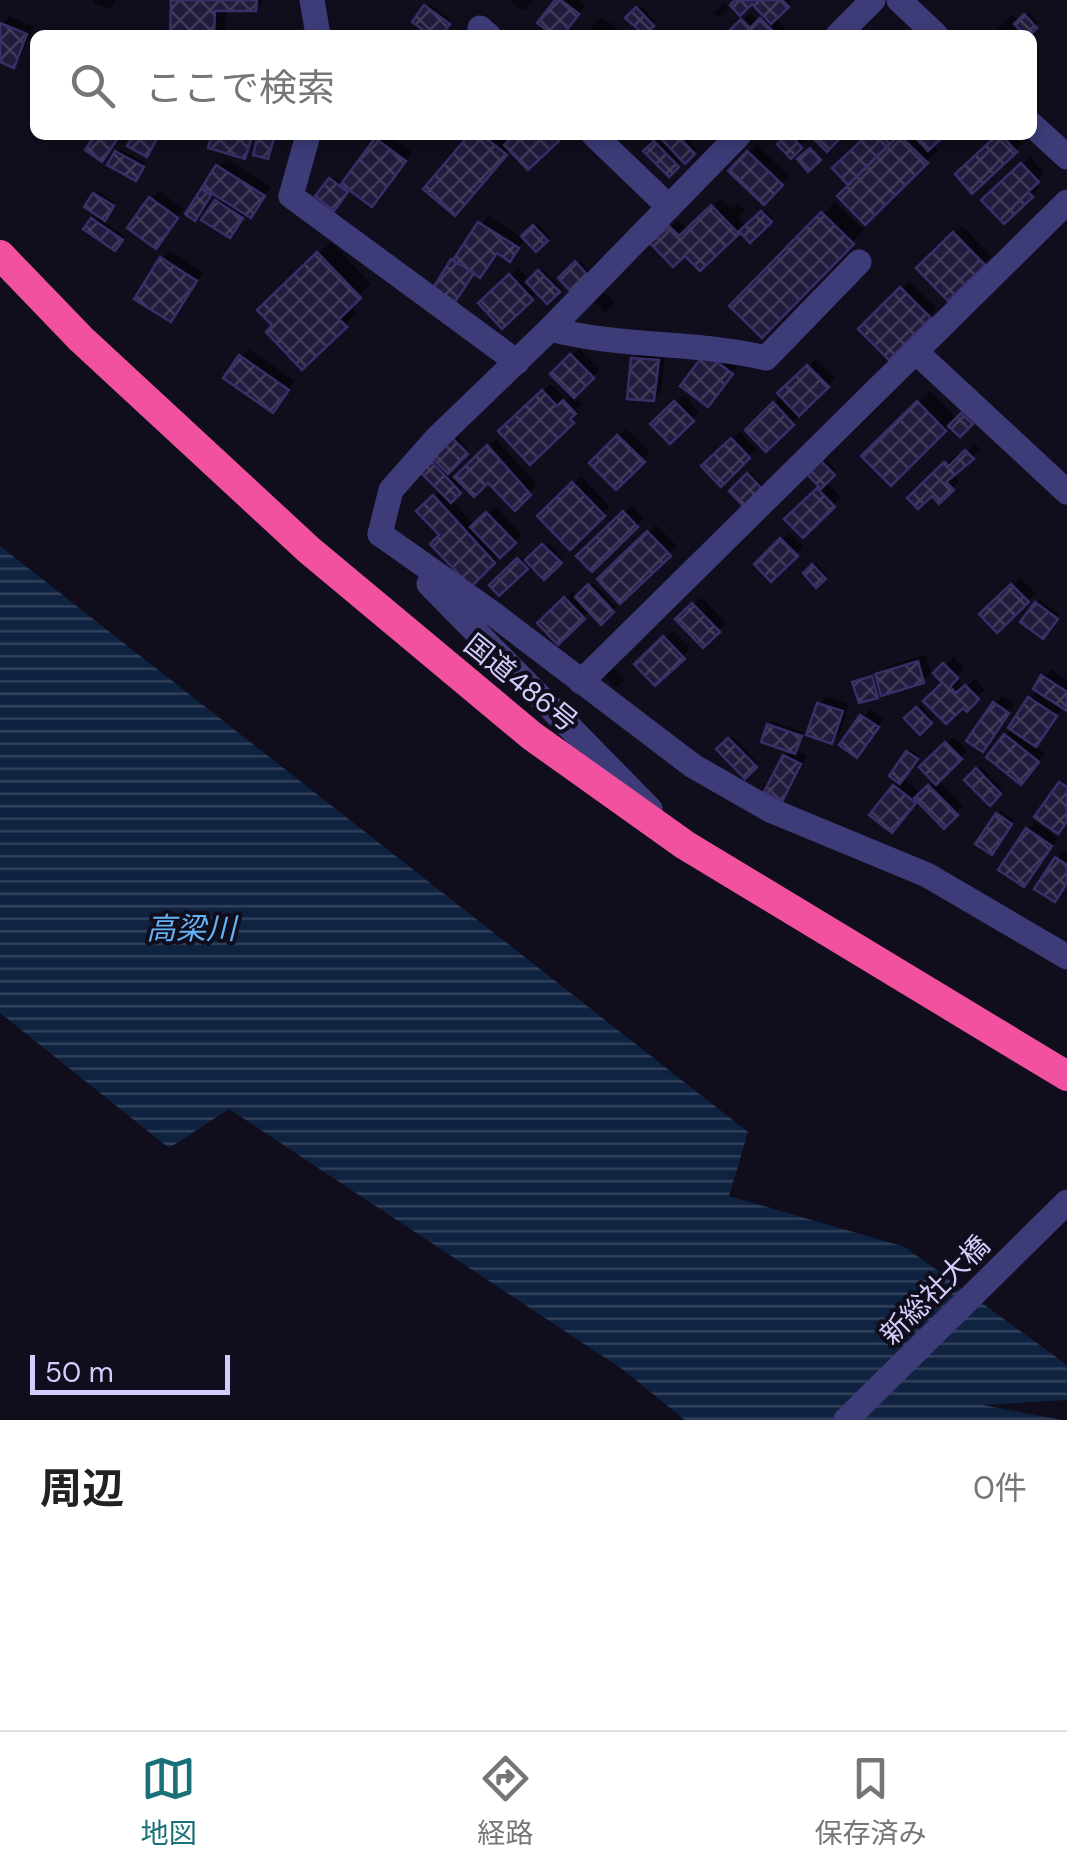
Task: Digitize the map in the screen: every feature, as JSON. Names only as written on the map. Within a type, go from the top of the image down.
[{"type":"highway","name":"国道486号","points":[[0,255],[81,339],[309,550],[532,736],[685,845],[1067,1076]]},
{"type":"street","points":[[312,0],[317,30]]},
{"type":"street","points":[[843,30],[873,0]]},
{"type":"street","points":[[899,0],[931,30]]},
{"type":"street","points":[[1037,129],[1067,157]]},
{"type":"street","points":[[307,140],[291,196],[517,362]]},
{"type":"street","points":[[599,140],[670,207]]},
{"type":"street","points":[[380,534],[392,490],[436,439],[550,330],[734,140]]},
{"type":"street","points":[[581,682],[1067,202]]},
{"type":"street","points":[[550,330],[580,337],[720,347],[766,358],[859,262]]},
{"type":"street","points":[[916,352],[1067,492]]},
{"type":"street","points":[[380,534],[685,845]]},
{"type":"street","points":[[380,534],[693,766],[754,802],[927,876],[1067,957]]},
{"type":"street","name":"新総社大橋","points":[[846,1420],[1067,1202]]},
{"type":"water","name":"高梁川","points":[[0,546],[748,1132],[729,1196],[905,1247],[1067,1365],[1067,1400],[983,1405],[1062,1420],[685,1420],[622,1369],[229,1109],[169,1148],[0,1013]]},
{"type":"building","points":[[171,0],[257,0],[256,11],[215,11],[214,30],[170,30]]},
{"type":"building","points":[[555,0],[561,0],[579,14],[567,30],[547,30],[537,23]]},
{"type":"building","points":[[735,0],[782,0],[789,7],[771,24],[752,4],[740,16],[730,5]]},
{"type":"building","points":[[424,5],[450,24],[446,30],[423,30],[412,22]]},
{"type":"building","points":[[636,7],[654,26],[639,30],[625,18]]},
{"type":"building","points":[[1024,14],[1037,28],[1020,30],[1014,24]]},
{"type":"building","points":[[760,18],[772,30],[730,30],[741,19],[750,28]]},
{"type":"building","points":[[0,23],[27,34],[14,68],[0,62]]},
{"type":"building","points":[[92,140],[117,140],[102,162],[85,150]]},
{"type":"building","points":[[131,140],[156,140],[147,157],[127,146]]},
{"type":"building","points":[[210,140],[251,140],[245,159],[208,148]]},
{"type":"building","points":[[257,140],[274,140],[268,159],[253,155]]},
{"type":"building","points":[[374,140],[406,161],[372,207],[341,184]]},
{"type":"building","points":[[465,140],[488,140],[507,155],[455,216],[423,189]]},
{"type":"building","points":[[510,140],[559,141],[528,170],[504,145]]},
{"type":"building","points":[[663,140],[682,140],[695,154],[685,164]]},
{"type":"building","points":[[795,140],[802,148],[791,159],[777,144]]},
{"type":"building","points":[[815,140],[838,140],[827,152]]},
{"type":"building","points":[[862,140],[886,140],[890,144],[848,185],[832,168]]},
{"type":"building","points":[[894,140],[904,140],[928,163],[865,225],[837,196]]},
{"type":"building","points":[[918,140],[940,140],[928,151]]},
{"type":"building","points":[[992,140],[1006,140],[1017,152],[972,194],[955,174]]},
{"type":"building","points":[[654,141],[679,167],[669,177],[643,151]]},
{"type":"building","points":[[810,148],[821,160],[808,172],[797,159]]},
{"type":"building","points":[[115,151],[144,167],[136,181],[107,165]]},
{"type":"building","points":[[747,151],[783,185],[764,205],[728,171]]},
{"type":"building","points":[[1021,163],[1039,182],[1028,192],[1033,197],[1004,224],[981,200]]},
{"type":"building","points":[[216,165],[265,196],[251,218],[202,187]]},
{"type":"building","points":[[329,178],[348,192],[334,211],[315,196]]},
{"type":"building","points":[[201,189],[211,195],[195,221],[185,214]]},
{"type":"building","points":[[93,193],[114,206],[105,221],[84,207]]},
{"type":"building","points":[[149,197],[178,218],[156,249],[127,228]]},
{"type":"building","points":[[215,200],[243,218],[230,238],[201,220]]},
{"type":"building","points":[[711,205],[739,234],[700,271],[685,256],[673,267],[650,243],[669,226],[679,236]]},
{"type":"building","points":[[761,211],[772,222],[750,243],[739,231]]},
{"type":"building","points":[[821,212],[854,244],[762,338],[729,306]]},
{"type":"building","points":[[91,218],[123,240],[115,251],[83,229]]},
{"type":"building","points":[[478,222],[519,248],[510,262],[497,253],[480,278],[453,260]]},
{"type":"building","points":[[533,225],[548,241],[536,252],[521,236]]},
{"type":"building","points":[[953,232],[985,265],[948,301],[916,268]]},
{"type":"building","points":[[317,252],[361,298],[339,319],[347,327],[302,370],[266,332],[272,325],[257,310]]},
{"type":"building","points":[[160,257],[197,281],[171,322],[134,299]]},
{"type":"building","points":[[451,259],[474,273],[455,302],[433,288]]},
{"type":"building","points":[[575,261],[590,278],[573,294],[558,278]]},
{"type":"building","points":[[538,270],[560,292],[547,304],[526,282]]},
{"type":"building","points":[[509,274],[533,300],[502,329],[478,303]]},
{"type":"building","points":[[900,287],[931,318],[889,360],[858,329]]},
{"type":"building","points":[[705,353],[733,374],[708,407],[680,386]]},
{"type":"building","points":[[570,354],[594,378],[574,398],[550,374]]},
{"type":"building","points":[[239,355],[289,390],[273,413],[223,378]]},
{"type":"building","points":[[631,358],[659,360],[654,401],[627,399]]},
{"type":"building","points":[[807,365],[829,387],[799,416],[777,393]]},
{"type":"building","points":[[542,390],[557,406],[563,400],[576,414],[570,419],[574,423],[530,465],[498,431]]},
{"type":"building","points":[[674,401],[694,421],[670,444],[650,424]]},
{"type":"building","points":[[917,401],[946,431],[891,486],[861,456]]},
{"type":"building","points":[[773,402],[794,425],[766,452],[745,430]]},
{"type":"building","points":[[961,413],[973,424],[960,437],[948,426]]},
{"type":"building","points":[[617,435],[645,462],[616,490],[589,463]]},
{"type":"building","points":[[451,437],[468,454],[448,474],[431,457]]},
{"type":"building","points":[[731,438],[750,458],[721,487],[701,466]]},
{"type":"building","points":[[487,445],[531,495],[515,511],[488,483],[474,497],[454,477]]},
{"type":"building","points":[[965,450],[974,459],[946,482],[954,490],[939,504],[932,496],[918,509],[907,498],[944,462],[949,466]]},
{"type":"building","points":[[821,461],[835,475],[821,489],[807,474]]},
{"type":"building","points":[[432,462],[461,493],[451,503],[421,473]]},
{"type":"building","points":[[747,473],[763,490],[745,508],[729,491]]},
{"type":"building","points":[[572,482],[605,516],[570,550],[537,516]]},
{"type":"building","points":[[817,488],[835,507],[803,538],[784,519]]},
{"type":"building","points":[[433,495],[495,563],[471,587],[430,544],[439,535],[416,511]]},
{"type":"building","points":[[623,511],[638,527],[592,572],[576,556]]},
{"type":"building","points":[[486,512],[516,543],[500,558],[470,527]]},
{"type":"building","points":[[647,531],[671,556],[620,604],[597,579]]},
{"type":"building","points":[[780,538],[798,556],[771,582],[754,564]]},
{"type":"building","points":[[542,544],[562,563],[544,580],[525,560]]},
{"type":"building","points":[[517,558],[528,569],[499,596],[489,585]]},
{"type":"building","points":[[812,564],[826,579],[816,588],[803,573]]},
{"type":"building","points":[[588,584],[614,612],[601,625],[575,597]]},
{"type":"building","points":[[1011,584],[1029,602],[997,633],[979,614]]},
{"type":"building","points":[[564,597],[585,619],[558,645],[537,623]]},
{"type":"building","points":[[1035,602],[1058,619],[1043,639],[1020,622]]},
{"type":"building","points":[[692,603],[720,632],[703,648],[675,619]]},
{"type":"building","points":[[663,636],[685,659],[655,686],[634,664]]},
{"type":"building","points":[[918,661],[924,683],[881,696],[875,674]]},
{"type":"building","points":[[943,663],[958,678],[950,687],[956,693],[965,685],[979,699],[967,712],[963,708],[946,724],[923,701],[942,683],[933,673]]},
{"type":"building","points":[[1041,675],[1067,692],[1067,711],[1033,689]]},
{"type":"building","points":[[872,676],[878,698],[859,703],[852,682]]},
{"type":"building","points":[[1028,697],[1057,716],[1036,747],[1008,728]]},
{"type":"building","points":[[993,702],[1009,713],[983,752],[966,741]]},
{"type":"building","points":[[817,703],[843,711],[832,744],[806,735]]},
{"type":"building","points":[[916,707],[932,723],[920,735],[904,718]]},
{"type":"building","points":[[860,715],[879,727],[857,758],[839,745]]},
{"type":"building","points":[[767,724],[802,736],[795,754],[761,742]]},
{"type":"building","points":[[1004,734],[1039,762],[1021,785],[986,757]]},
{"type":"building","points":[[728,738],[757,767],[745,779],[716,749]]},
{"type":"building","points":[[945,742],[962,759],[936,785],[919,767]]},
{"type":"building","points":[[906,751],[918,759],[900,784],[889,776]]},
{"type":"building","points":[[783,755],[801,764],[782,802],[764,792]]},
{"type":"building","points":[[976,768],[1001,794],[990,806],[964,780]]},
{"type":"building","points":[[1059,782],[1067,787],[1067,822],[1058,834],[1034,817]]},
{"type":"building","points":[[893,785],[916,803],[892,833],[869,815]]},
{"type":"building","points":[[928,785],[958,815],[944,829],[914,798]]},
{"type":"building","points":[[996,813],[1012,824],[992,855],[975,844]]},
{"type":"building","points":[[1026,828],[1052,846],[1024,887],[998,870]]},
{"type":"building","points":[[1055,857],[1067,865],[1067,883],[1055,902],[1034,889]]}]
